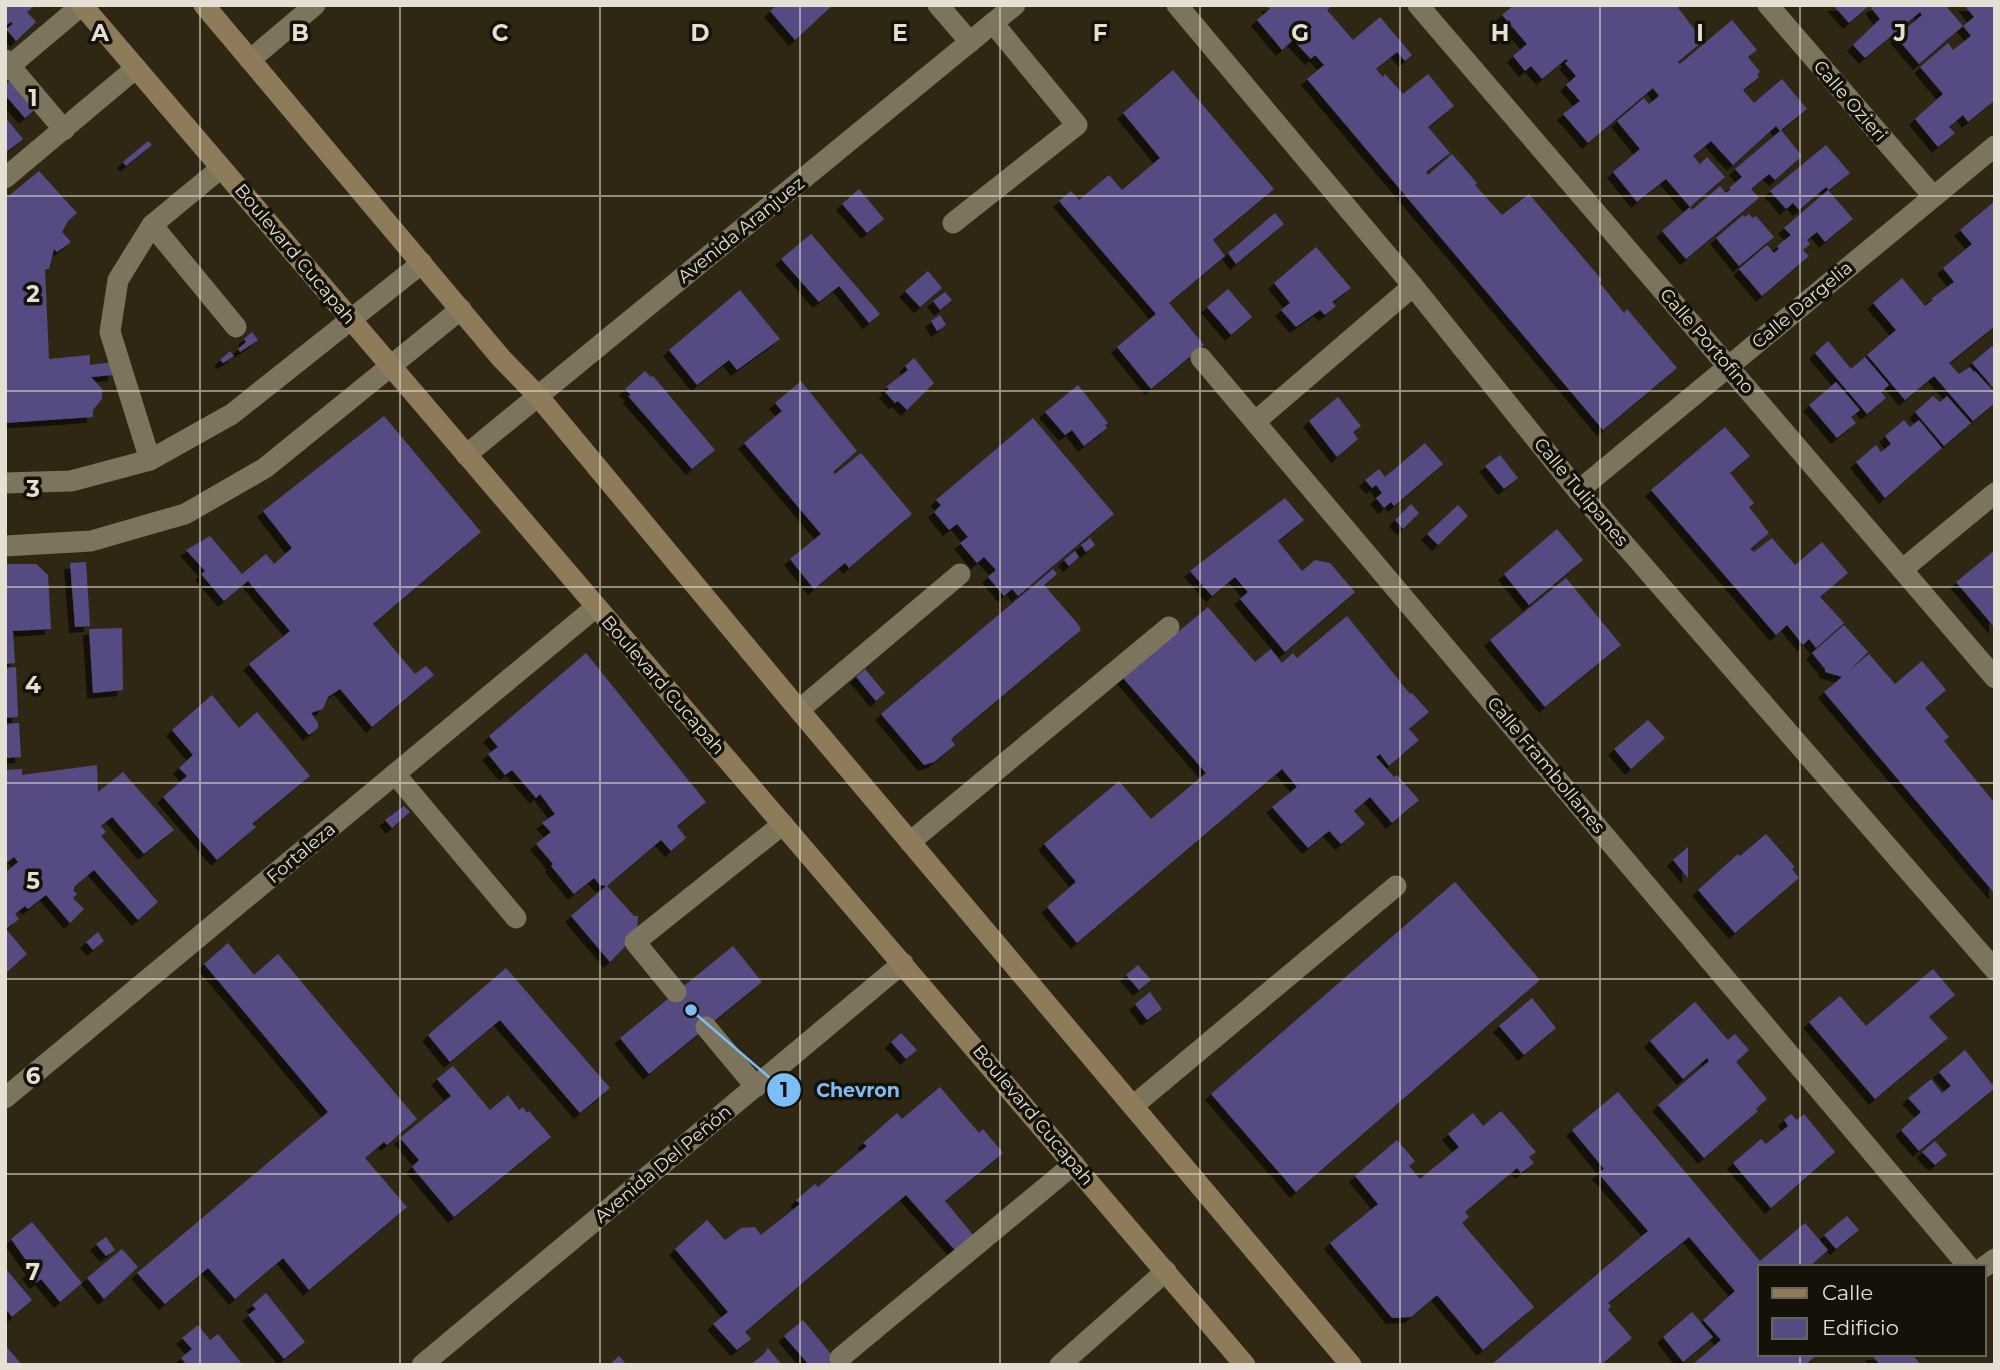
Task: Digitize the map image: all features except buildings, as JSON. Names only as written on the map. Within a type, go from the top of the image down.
[{"type":"main road","name":"Boulevard Cucapah","points":[[82,5],[1245,1365]]},
{"type":"main road","points":[[204,5],[461,310],[538,396],[799,710],[1352,1365]]},
{"type":"street","points":[[64,130],[7,65],[82,5]]},
{"type":"street","points":[[250,60],[315,5]]},
{"type":"street","points":[[939,5],[970,42]]},
{"type":"street","name":"Avenida Aranjuez","points":[[467,455],[1015,5]]},
{"type":"street","name":"Calle Tulipanes","points":[[1177,5],[1413,286],[1578,491],[1995,970]]},
{"type":"street","name":"Calle Portofino","points":[[1418,5],[1995,678]]},
{"type":"street","name":"Calle Ozieri","points":[[1768,5],[1933,196]]},
{"type":"street","points":[[953,223],[1077,125],[993,23]]},
{"type":"street","points":[[5,178],[136,68]]},
{"type":"street","name":"Calle Dargelia","points":[[1578,491],[1995,146]]},
{"type":"street","points":[[150,460],[110,332],[118,280],[152,225],[221,168]]},
{"type":"street","points":[[152,225],[236,327]]},
{"type":"street","points":[[5,482],[71,481],[150,460],[232,414],[422,263]]},
{"type":"street","points":[[1256,421],[1413,286]]},
{"type":"street","points":[[5,546],[91,541],[185,514],[265,468],[461,310]]},
{"type":"street","name":"Calle Frambollanes","points":[[1201,358],[1967,1265]]},
{"type":"street","points":[[1903,569],[1995,493]]},
{"type":"street","points":[[799,710],[960,574]]},
{"type":"street","name":"Fortaleza","points":[[5,1098],[596,607]]},
{"type":"street","points":[[910,842],[1169,627]]},
{"type":"street","points":[[395,774],[516,918]]},
{"type":"street","points":[[676,992],[635,943],[783,824]]},
{"type":"street","points":[[1133,1106],[1395,886]]},
{"type":"street","name":"Avenida Del Peñón","points":[[422,1365],[903,963]]},
{"type":"street","points":[[706,1027],[756,1087]]},
{"type":"street","points":[[840,1358],[1074,1164]]},
{"type":"street","points":[[1060,1365],[1166,1271]]},
{"type":"place","name":"Chevron","points":[[691,1010]]}]
